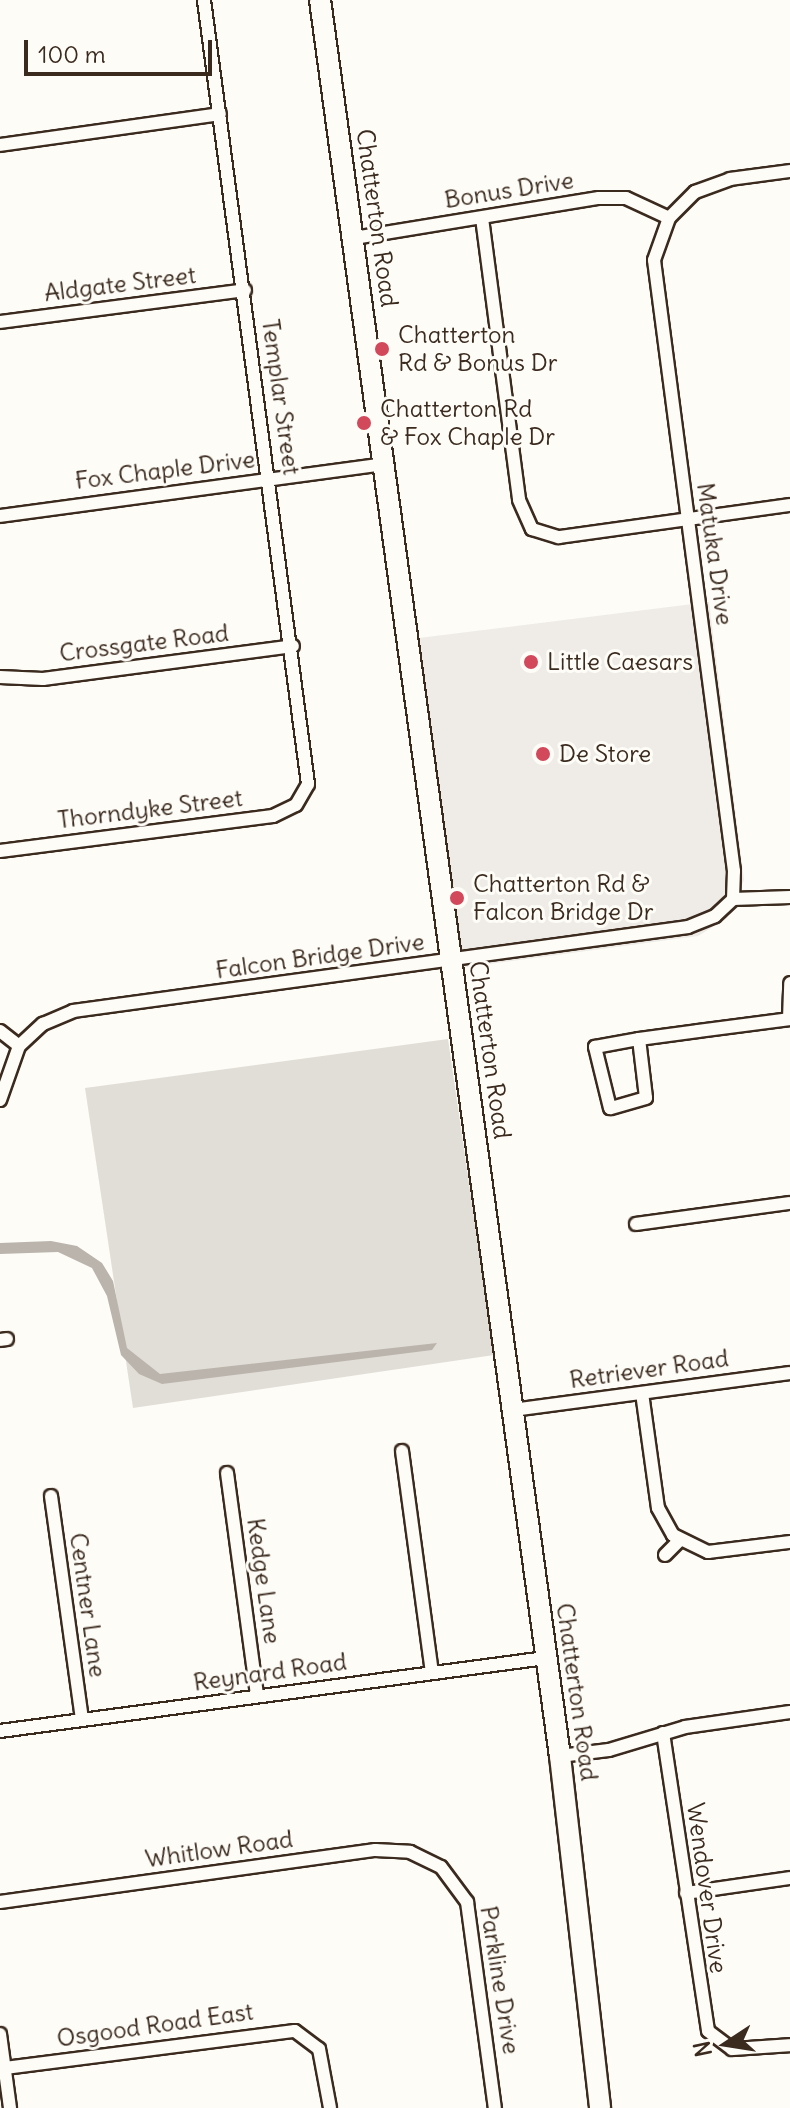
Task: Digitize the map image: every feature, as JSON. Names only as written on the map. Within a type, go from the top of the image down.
[{"type":"main road","name":"Chatterton Road","points":[[320,0],[560,1756],[600,2108]]},
{"type":"street","name":"Templar Street","points":[[204,0],[310,768],[301,799]]},
{"type":"street","points":[[0,145],[220,114]]},
{"type":"street","points":[[669,218],[705,187],[790,171]]},
{"type":"street","name":"Bonus Drive","points":[[354,238],[599,198],[626,198],[669,218]]},
{"type":"street","points":[[482,218],[523,520],[550,537],[790,505]]},
{"type":"street","name":"Matuka Drive","points":[[669,218],[656,244],[654,275],[734,871],[733,899]]},
{"type":"street","name":"Aldgate Street","points":[[0,322],[245,290]]},
{"type":"street","name":"Fox Chaple Drive","points":[[0,516],[383,464]]},
{"type":"street","name":"Crossgate Road","points":[[0,677],[43,679],[293,646]]},
{"type":"street","name":"Thorndyke Street","points":[[0,851],[273,816],[301,799]]},
{"type":"street","points":[[733,899],[790,897]]},
{"type":"street","name":"Falcon Bridge Drive","points":[[19,1046],[43,1024],[73,1011],[688,927],[715,916],[733,899]]},
{"type":"street","points":[[639,1039],[646,1098],[610,1108],[604,1102],[595,1047],[639,1039],[789,1019],[790,983]]},
{"type":"street","points":[[0,1031],[19,1046],[0,1100]]},
{"type":"street","points":[[636,1224],[790,1203]]},
{"type":"street","name":"Retriever Road","points":[[513,1410],[790,1373]]},
{"type":"street","points":[[642,1393],[658,1508],[679,1541],[717,1552],[790,1542]]},
{"type":"street","points":[[402,1451],[432,1672]]},
{"type":"street","name":"Kedge Lane","points":[[227,1473],[257,1695]]},
{"type":"street","name":"Centner Lane","points":[[51,1496],[82,1720]]},
{"type":"street","points":[[665,1555],[679,1541]]},
{"type":"street","name":"Reynard Road","points":[[0,1731],[546,1658]]},
{"type":"street","points":[[560,1756],[663,1733],[790,1712]]},
{"type":"street","name":"Wendover Drive","points":[[663,1733],[703,2015],[720,2043],[745,2052],[790,2045]]},
{"type":"street","name":"Whitlow Road","points":[[0,1902],[375,1850],[410,1852],[441,1867]]},
{"type":"street","name":"Parkline Drive","points":[[441,1867],[460,1888],[471,1915],[495,2108]]},
{"type":"street","points":[[686,1893],[790,1878]]},
{"type":"street","name":"Osgood Road East","points":[[5,2068],[279,2030],[309,2037],[324,2063],[330,2108]]},
{"type":"street","points":[[0,2034],[10,2108]]},
{"type":"shaded area","points":[[709,602],[744,880],[727,918],[698,936],[459,968],[419,638]]},
{"type":"shaded area","points":[[448,1039],[494,1355],[133,1408],[85,1088]]},
{"type":"shaded area","points":[[51,1241],[77,1246],[102,1263],[113,1281],[127,1348],[160,1374],[437,1343],[432,1350],[162,1384],[139,1374],[121,1355],[107,1296],[92,1268],[58,1252],[0,1254],[0,1243]]},
{"type":"place","name":"Chatterton Rd & Bonus Dr","points":[[382,349]]},
{"type":"place","name":"Chatterton Rd & Fox Chaple Dr","points":[[364,423]]},
{"type":"place","name":"Little Caesars","points":[[531,662]]},
{"type":"place","name":"De Store","points":[[543,754]]},
{"type":"place","name":"Chatterton Rd & Falcon Bridge Dr","points":[[457,898]]}]
